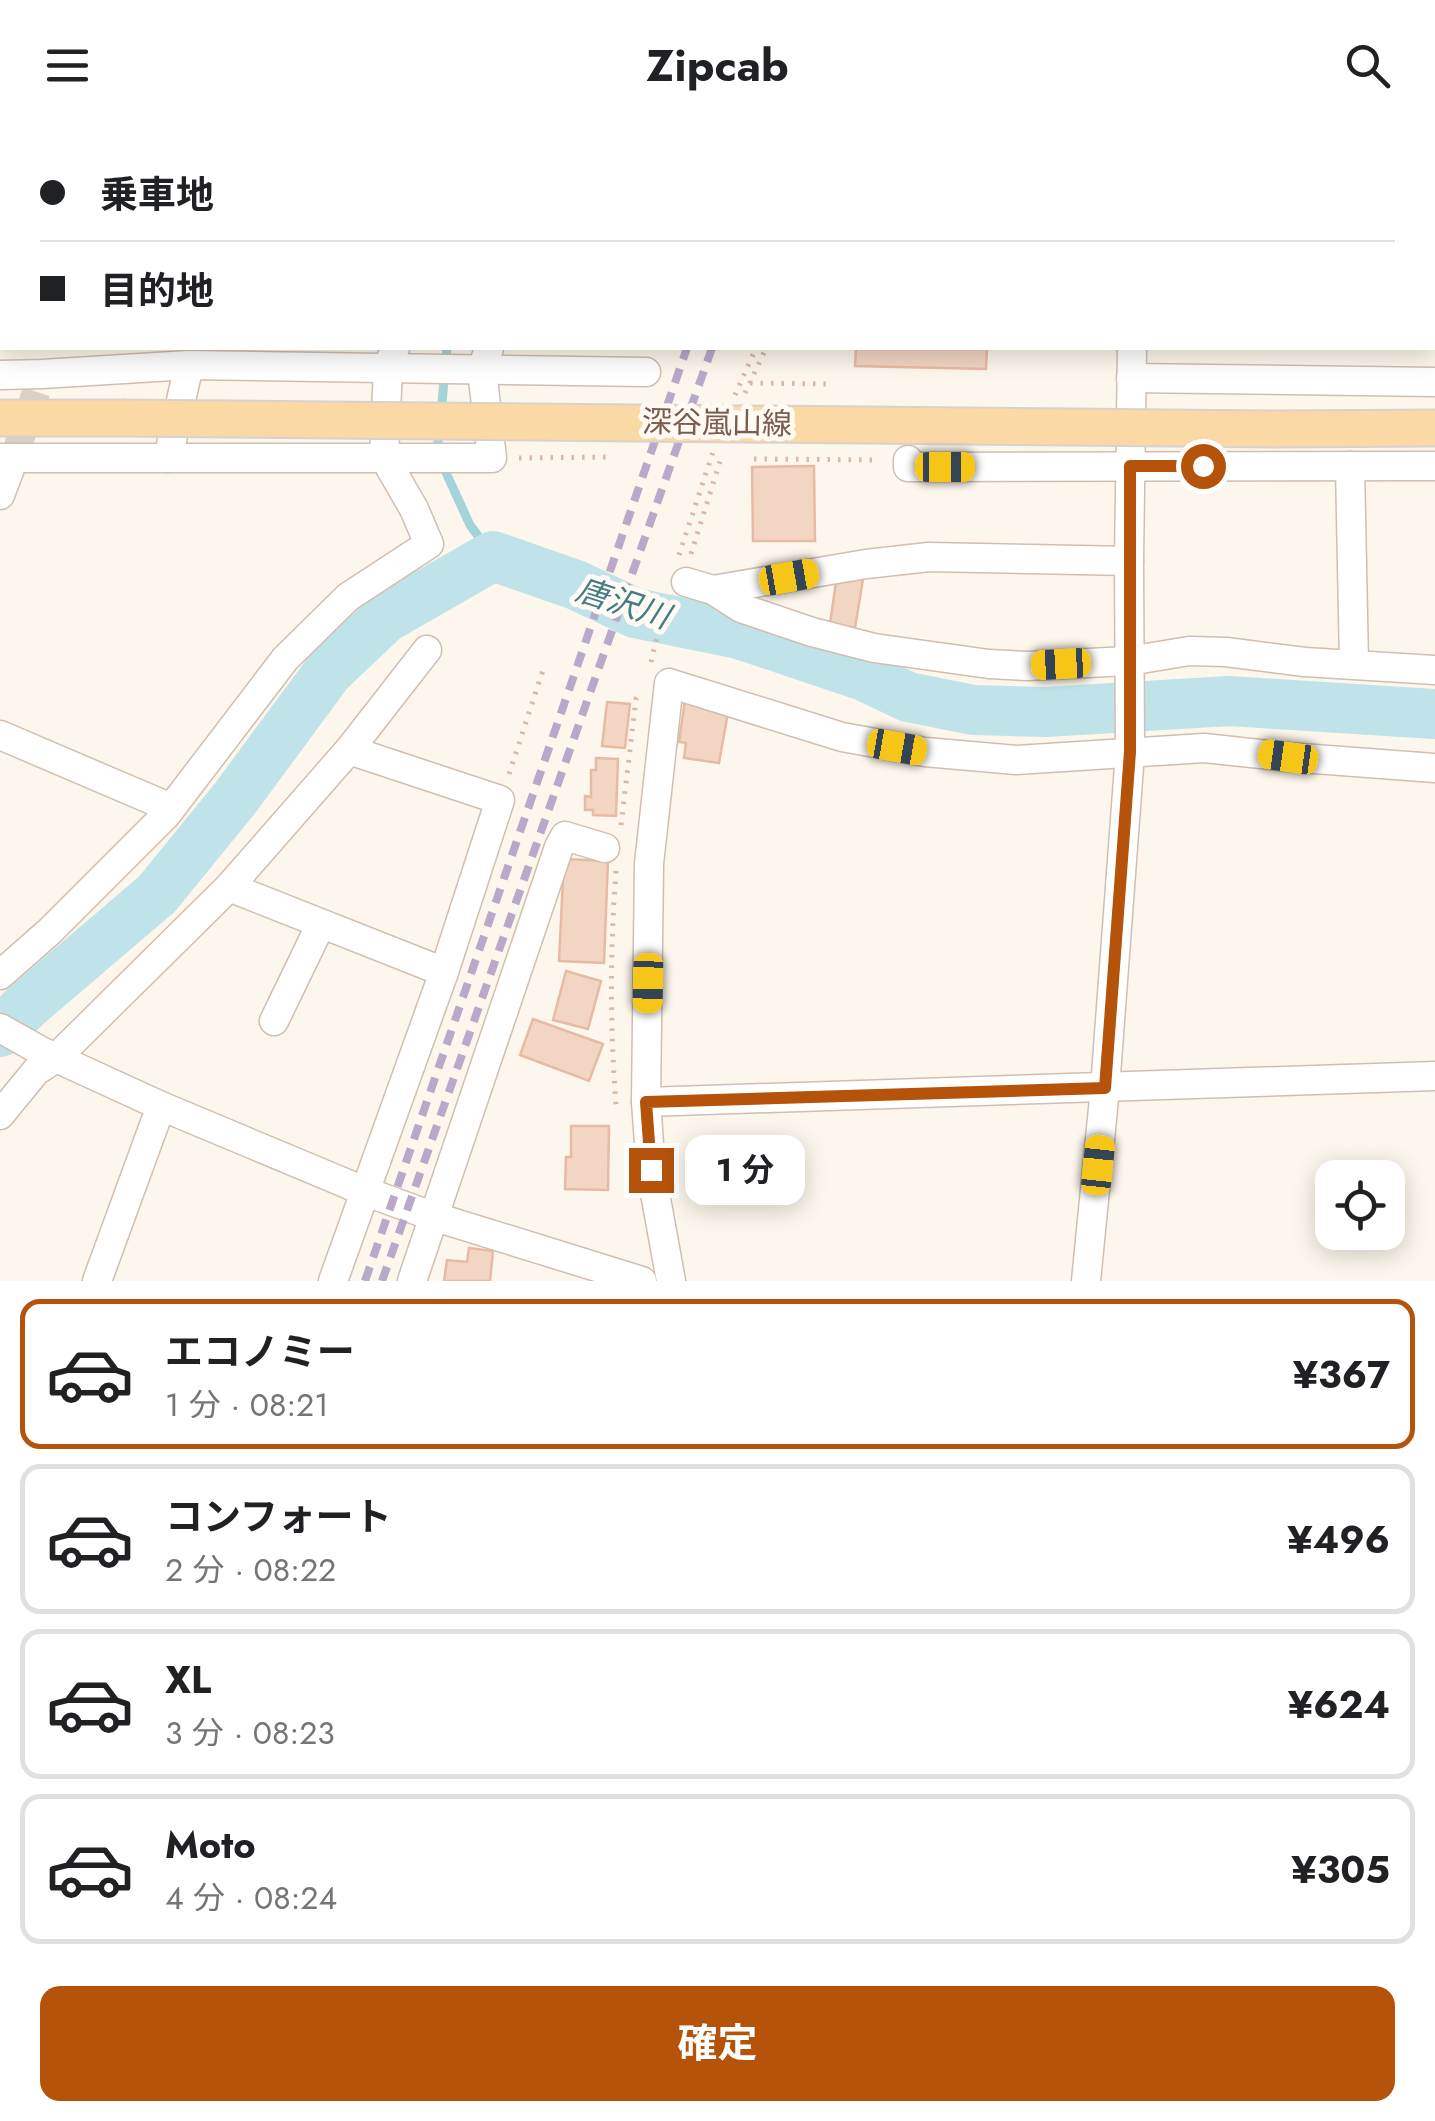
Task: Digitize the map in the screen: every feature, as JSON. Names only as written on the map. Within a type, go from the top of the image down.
[{"type":"main road","name":"深谷嵐山線","points":[[0,418],[1435,428]]},
{"type":"street","points":[[42,374],[51,350]]},
{"type":"street","points":[[1086,1281],[1105,1088],[1130,747],[1132,350]]},
{"type":"street","points":[[0,374],[392,358],[485,359],[646,372]]},
{"type":"street","points":[[0,975],[171,808],[284,659],[348,598],[429,544],[384,457],[392,358]]},
{"type":"street","points":[[0,495],[7,458],[492,458],[485,359]]},
{"type":"street","points":[[168,458],[189,365]]},
{"type":"street","points":[[1131,378],[1435,382]]},
{"type":"street","points":[[908,460],[908,467],[1435,466]]},
{"type":"street","points":[[1350,466],[1354,664]]},
{"type":"street","points":[[686,579],[929,557],[1129,561]]},
{"type":"street","points":[[686,579],[742,608],[812,632],[874,648],[989,664],[1129,666],[1188,652],[1226,652],[1305,662],[1435,670]]},
{"type":"street","points":[[0,1115],[49,1054],[229,887],[349,750],[427,650]]},
{"type":"street","points":[[671,1281],[651,1170],[646,1102],[649,864],[669,684],[842,737],[925,752],[1016,760],[1130,747],[1204,748],[1435,768]]},
{"type":"street","points":[[0,735],[171,808]]},
{"type":"street","points":[[333,1281],[444,972],[500,800],[349,750]]},
{"type":"street","points":[[412,1281],[559,848],[565,836],[605,848]]},
{"type":"street","points":[[229,887],[444,972]]},
{"type":"street","points":[[274,1021],[321,924]]},
{"type":"street","points":[[0,1028],[160,1106],[364,1191],[628,1279]]},
{"type":"street","points":[[646,1102],[1435,1076]]},
{"type":"street","points":[[97,1281],[160,1106]]},
{"type":"path","points":[[735,396],[755,350]]},
{"type":"path","points":[[744,396],[765,350]]},
{"type":"path","points":[[750,383],[831,384]]},
{"type":"path","points":[[686,579],[717,442]]},
{"type":"path","points":[[651,663],[686,579],[726,443]]},
{"type":"path","points":[[492,458],[616,456]]},
{"type":"path","points":[[754,459],[908,460]]},
{"type":"path","points":[[500,800],[544,667]]},
{"type":"building","points":[[856,350],[987,350],[986,369],[855,366]]},
{"type":"building","points":[[814,466],[815,541],[753,541],[752,467]]},
{"type":"building","points":[[837,575],[863,579],[855,628],[830,624]]},
{"type":"building","points":[[685,700],[729,707],[719,763],[684,758],[686,743],[679,742]]},
{"type":"building","points":[[607,702],[630,704],[625,748],[602,746]]},
{"type":"building","points":[[596,758],[618,759],[616,816],[593,815],[593,810],[585,810],[585,796],[591,797],[591,770],[596,770]]},
{"type":"building","points":[[564,859],[608,861],[604,963],[559,961]]},
{"type":"building","points":[[566,971],[601,981],[588,1029],[553,1020]]},
{"type":"building","points":[[533,1019],[603,1044],[589,1081],[520,1055]]},
{"type":"building","points":[[571,1126],[609,1126],[608,1190],[565,1189]]},
{"type":"building","points":[[469,1248],[493,1251],[490,1281],[444,1281],[447,1260],[467,1262]]},
{"type":"waterway","points":[[441,414],[447,350]]},
{"type":"waterway","points":[[439,430],[437,453],[470,525],[493,556]]},
{"type":"waterway","name":"唐沢川","points":[[0,1032],[157,894],[236,797],[329,671],[385,618],[493,556],[576,585],[635,613],[739,634],[864,676],[908,697],[973,710],[1046,712],[1229,701],[1435,714]]},
{"type":"tunnel","points":[[14,458],[42,374]]},
{"type":"railway","points":[[365,1281],[686,350]]},
{"type":"railway","points":[[382,1281],[711,350]]},
{"type":"route","points":[[651,1170],[646,1102],[1105,1088],[1130,752],[1130,466],[1203,466]]}]
